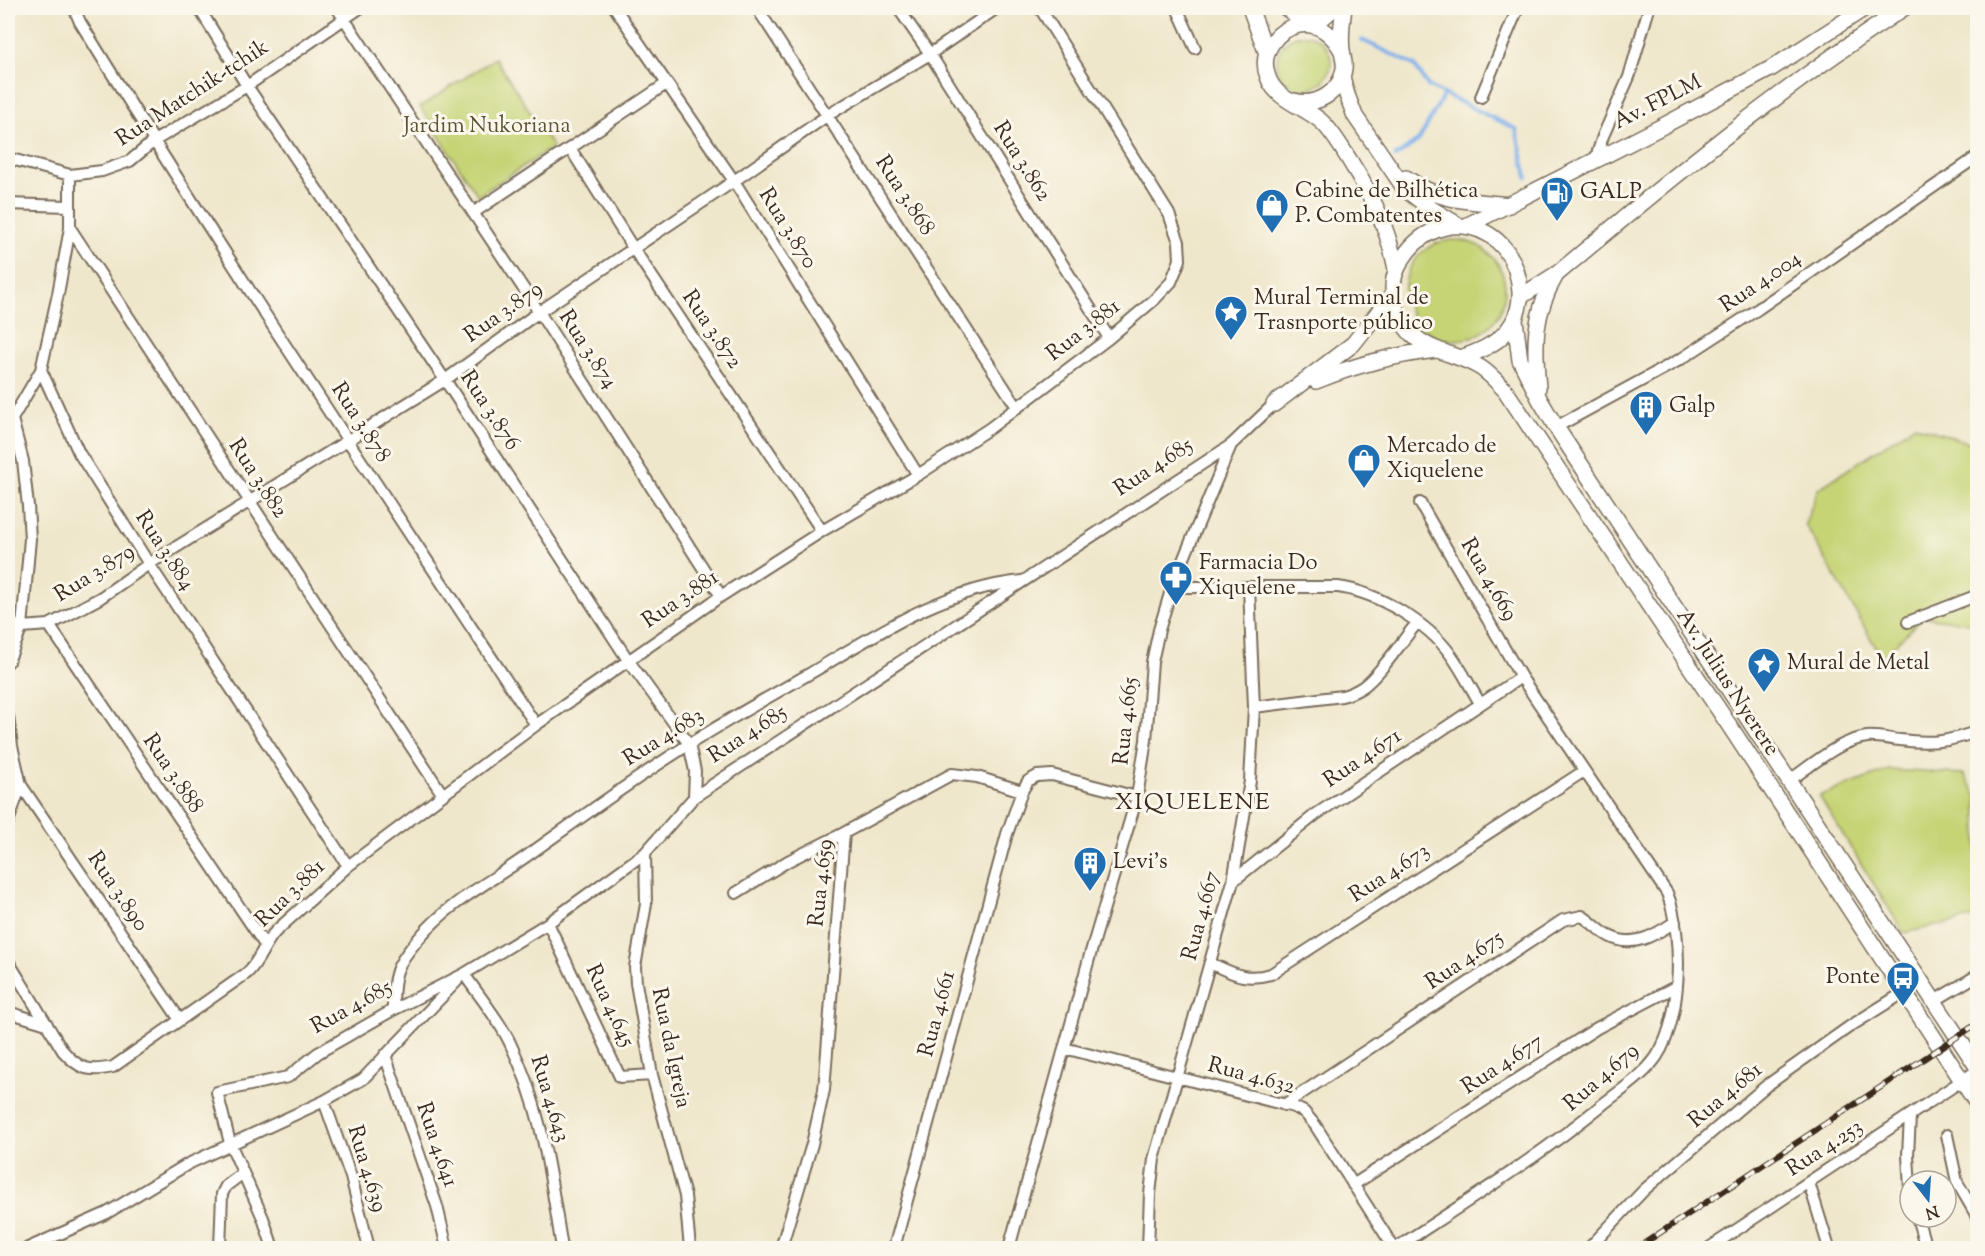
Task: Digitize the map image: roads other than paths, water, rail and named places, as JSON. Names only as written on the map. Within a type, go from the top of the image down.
[{"type":"main road","points":[[1250,8],[1267,54]]},
{"type":"main road","points":[[1286,8],[1308,24],[1329,33],[1337,41],[1344,59],[1342,77],[1337,86],[1322,99],[1312,103],[1291,101]]},
{"type":"main road","points":[[1334,8],[1319,21],[1285,30],[1276,37],[1267,54],[1265,66],[1273,87],[1281,95],[1317,118],[1329,130],[1381,214],[1391,242],[1396,269],[1393,294],[1398,316],[1420,342],[1461,358],[1490,345],[1503,336],[1515,320]]},
{"type":"main road","points":[[1342,51],[1344,8]]},
{"type":"main road","name":"Av. FPLM","points":[[1462,226],[1510,205],[1772,68],[1865,8]]},
{"type":"main road","points":[[1520,297],[1558,273],[1788,87],[1904,8]]},
{"type":"main road","name":"Av. Julius Nyerere","points":[[1342,77],[1355,116],[1406,189],[1430,208],[1462,226],[1481,231],[1499,242],[1512,257],[1519,276],[1520,297],[1515,320],[1520,360],[1539,400],[1790,780],[1977,1069]]},
{"type":"main road","points":[[1380,153],[1406,178],[1422,189],[1463,201],[1510,205]]},
{"type":"main road","points":[[1396,269],[1417,240],[1443,227],[1462,226]]},
{"type":"main road","points":[[1539,400],[1535,337],[1547,293],[1558,273]]},
{"type":"main road","name":"Rua 4.685","points":[[1275,404],[1353,344],[1393,294]]},
{"type":"main road","name":"Rua 4.685","points":[[1296,389],[1363,364],[1398,355],[1436,350]]},
{"type":"main road","name":"Av. Julius Nyerere","points":[[1461,358],[1483,369],[1505,390],[1727,722],[1977,1105]]},
{"type":"street","name":"Rua 3.878","points":[[74,8],[80,22],[154,141],[348,441],[536,725]]},
{"type":"street","name":"Rua 3.876","points":[[199,8],[247,86],[445,380],[628,660],[689,744]]},
{"type":"street","name":"Rua 3.874","points":[[337,8],[539,312],[721,596]]},
{"type":"street","name":"Rua Matchik-tchik","points":[[70,175],[102,171],[130,161],[154,141],[247,86],[360,8]]},
{"type":"street","name":"Rua 3.870","points":[[615,8],[734,181],[918,475]]},
{"type":"street","name":"Rua 3.868","points":[[757,8],[1017,407]]},
{"type":"street","name":"Rua 3.862","points":[[898,8],[930,54],[1109,338]]},
{"type":"street","name":"Rua 3.879","points":[[8,623],[22,627],[49,625],[100,598],[248,501],[445,380],[539,312],[828,115],[930,54],[997,8]]},
{"type":"street","name":"Rua 3.881","points":[[8,961],[72,1061],[82,1068],[98,1070],[113,1067],[247,973],[276,931],[348,866],[536,725],[721,596],[822,531],[918,475],[1017,407],[1109,338],[1154,300],[1171,282],[1179,260],[1179,242],[1169,214],[1040,8]]},
{"type":"street","points":[[1177,8],[1195,48]]},
{"type":"street","points":[[1481,97],[1518,8]]},
{"type":"street","points":[[1595,161],[1629,77],[1649,8]]},
{"type":"street","points":[[473,213],[666,84]]},
{"type":"street","name":"Rua 3.872","points":[[570,148],[633,248],[822,531]]},
{"type":"street","name":"Rua 4.004","points":[[1556,427],[1701,346],[1758,309],[1977,156]]},
{"type":"street","points":[[8,158],[70,175]]},
{"type":"street","name":"Rua 3.882","points":[[70,175],[68,206],[70,228],[443,795]]},
{"type":"street","points":[[8,204],[68,206]]},
{"type":"street","points":[[8,662],[22,627],[30,539],[23,461],[10,421],[41,370],[70,228]]},
{"type":"street","name":"Rua 3.884","points":[[41,370],[79,453],[149,564],[348,866]]},
{"type":"street","name":"Rua 4.685","points":[[230,1143],[217,1092],[288,1077],[310,1058],[393,1010],[464,974],[548,923],[645,853],[694,797],[1231,445],[1275,404]]},
{"type":"street","name":"Rua 4.665","points":[[1009,1248],[1137,797],[1146,740],[1152,662],[1159,630],[1172,587],[1231,445]]},
{"type":"street","name":"Rua 4.669","points":[[1420,503],[1521,677]]},
{"type":"street","name":"Rua 4.683","points":[[393,1010],[395,973],[421,935],[446,912],[607,798],[689,744],[904,618],[969,590],[1026,580]]},
{"type":"street","points":[[1172,587],[1338,587],[1355,590],[1392,607],[1417,623],[1439,642],[1451,655],[1480,703]]},
{"type":"street","name":"Rua 4.667","points":[[1148,1248],[1150,1194],[1155,1159],[1233,881],[1250,781],[1254,707],[1249,587]]},
{"type":"street","points":[[1908,622],[1977,595]]},
{"type":"street","points":[[1254,707],[1342,696],[1355,692],[1376,675],[1417,623]]},
{"type":"street","name":"Rua 3.888","points":[[49,625],[265,945]]},
{"type":"street","name":"Rua 4.671","points":[[1233,881],[1314,815],[1521,677]]},
{"type":"street","name":"Rua 4.679","points":[[1395,1248],[1560,1139],[1652,1064],[1664,1043],[1672,1016],[1677,986],[1675,922],[1667,893],[1521,677]]},
{"type":"street","points":[[8,716],[21,785],[8,822]]},
{"type":"street","points":[[1790,780],[1834,751],[1866,737],[1930,743],[1957,739],[1977,731]]},
{"type":"street","points":[[689,744],[695,771],[694,797]]},
{"type":"street","name":"Rua 4.673","points":[[1210,963],[1240,977],[1255,978],[1271,974],[1584,771]]},
{"type":"street","name":"Rua 4.659","points":[[781,1248],[812,1144],[824,1090],[844,833],[952,774],[977,777],[1022,791]]},
{"type":"street","points":[[1022,791],[1028,781],[1044,774],[1137,797]]},
{"type":"street","name":"Rua 3.890","points":[[21,785],[180,1020]]},
{"type":"street","name":"Rua 4.661","points":[[894,1248],[1007,834],[1022,791]]},
{"type":"street","points":[[736,894],[788,861],[844,833]]},
{"type":"street","name":"Rua da Igreja","points":[[645,853],[646,904],[635,967],[652,1075],[685,1196],[690,1248]]},
{"type":"street","name":"Rua 4.675","points":[[1284,1105],[1563,920],[1582,916],[1607,935],[1622,942],[1640,941],[1657,934],[1675,922]]},
{"type":"street","name":"Rua 4.645","points":[[548,923],[620,1077],[652,1075]]},
{"type":"street","points":[[28,1248],[41,1246],[107,1213],[188,1164],[324,1101],[363,1079],[464,974]]},
{"type":"street","name":"Rua 4.643","points":[[464,974],[509,1041],[528,1084],[542,1129],[561,1248]]},
{"type":"street","points":[[1934,1001],[1977,975]]},
{"type":"street","name":"Rua 4.677","points":[[1353,1185],[1597,1028],[1677,986]]},
{"type":"street","name":"Rua 4.681","points":[[1589,1248],[1644,1190],[1766,1086],[1849,1027],[1903,993]]},
{"type":"street","points":[[8,1012],[47,1024]]},
{"type":"street","name":"Rua 4.632","points":[[1064,1048],[1304,1112],[1315,1125],[1395,1248]]},
{"type":"street","name":"Rua 4.641","points":[[386,1055],[437,1206],[447,1248]]},
{"type":"street","name":"Rua 4.253","points":[[1710,1248],[1910,1117],[1977,1069]]},
{"type":"street","name":"Rua 4.639","points":[[324,1101],[351,1177],[369,1248]]},
{"type":"street","points":[[1909,1169],[1910,1117]]},
{"type":"street","points":[[1947,1135],[1957,1182],[1977,1218]]},
{"type":"street","points":[[230,1143],[263,1218],[273,1248]]},
{"type":"street","points":[[220,1248],[222,1194],[226,1186],[243,1173]]},
{"type":"street","points":[[1809,1183],[1829,1248]]},
{"type":"street","points":[[1920,1229],[1926,1248]]},
{"type":"waterway","points":[[1362,40],[1414,65],[1429,87],[1516,129],[1527,177]]},
{"type":"waterway","points":[[1395,157],[1419,140],[1444,94]]},
{"type":"railway","points":[[1637,1248],[1978,1023]]},
{"type":"place","name":"GALP","points":[[1557,222]]},
{"type":"place","name":"Cabine de Bilhética P. Combatentes","points":[[1272,234]]},
{"type":"place","name":"Mural Terminal de Trasnporte público","points":[[1231,341]]},
{"type":"place","name":"Galp","points":[[1646,436]]},
{"type":"place","name":"Mercado de Xiquelene","points":[[1364,489]]},
{"type":"place","name":"Farmacia Do Xiquelene","points":[[1176,606]]},
{"type":"place","name":"Mural de Metal","points":[[1764,693]]},
{"type":"place","name":"Levi's","points":[[1090,892]]},
{"type":"place","name":"Ponte","points":[[1903,1007]]},
{"type":"district","name":"XIQUELENE","points":[[1193,803]]},
{"type":"park label","name":"Jardim Nukoriana","points":[[487,127]]}]
